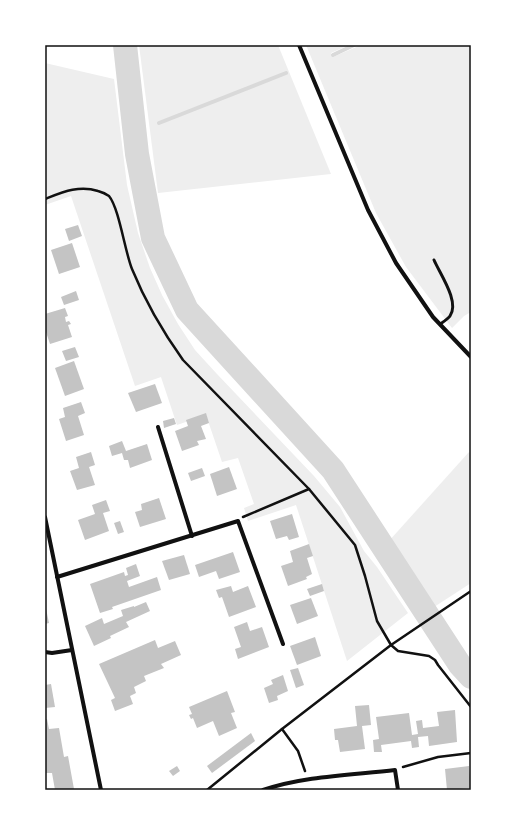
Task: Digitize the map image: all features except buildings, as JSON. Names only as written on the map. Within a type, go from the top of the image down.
[{"type":"street","points":[[299,45],[368,210],[396,263],[433,317],[471,357]]},
{"type":"street","points":[[158,427],[192,536]]},
{"type":"street","points":[[45,516],[101,790]]},
{"type":"street","points":[[57,577],[238,521],[283,644]]},
{"type":"street","points":[[45,652],[52,653],[72,650]]},
{"type":"street","points":[[262,790],[274,786],[307,780],[395,770],[398,790]]},
{"type":"lane","points":[[434,260],[452,299],[453,308],[450,316],[440,324]]},
{"type":"path","points":[[45,199],[75,189],[89,188],[109,196],[114,206],[132,269],[146,299],[169,341],[183,360],[309,489],[355,545],[377,621],[391,645],[398,651],[429,656],[435,660],[438,666],[471,707]]},
{"type":"path","points":[[238,521],[245,516],[309,489]]},
{"type":"path","points":[[207,790],[282,729],[391,645],[471,591]]},
{"type":"path","points":[[282,729],[298,751],[307,780]]},
{"type":"path","points":[[395,770],[438,757],[471,753]]},
{"type":"shaded area","points":[[139,45],[278,45],[331,174],[158,193]]},
{"type":"shaded area","points":[[306,45],[349,45],[331,53],[333,57],[361,45],[471,45],[471,312],[464,316],[452,328],[406,267],[376,213]]},
{"type":"shaded area","points":[[45,63],[114,79],[127,185],[138,233],[150,268],[162,295],[178,324],[195,350],[314,476],[340,507],[364,551],[377,567],[408,613],[347,661],[296,505],[248,521],[244,508],[254,504],[238,458],[222,462],[206,415],[177,425],[161,377],[135,386],[71,196],[45,205]]},
{"type":"shaded area","points":[[469,452],[471,454],[471,583],[431,609],[389,541]]},
{"type":"waterway","points":[[125,45],[137,154],[153,238],[187,310],[333,470],[460,665],[471,677]]},
{"type":"waterway","points":[[333,55],[354,45]]},
{"type":"waterway","points":[[159,123],[286,73]]}]
